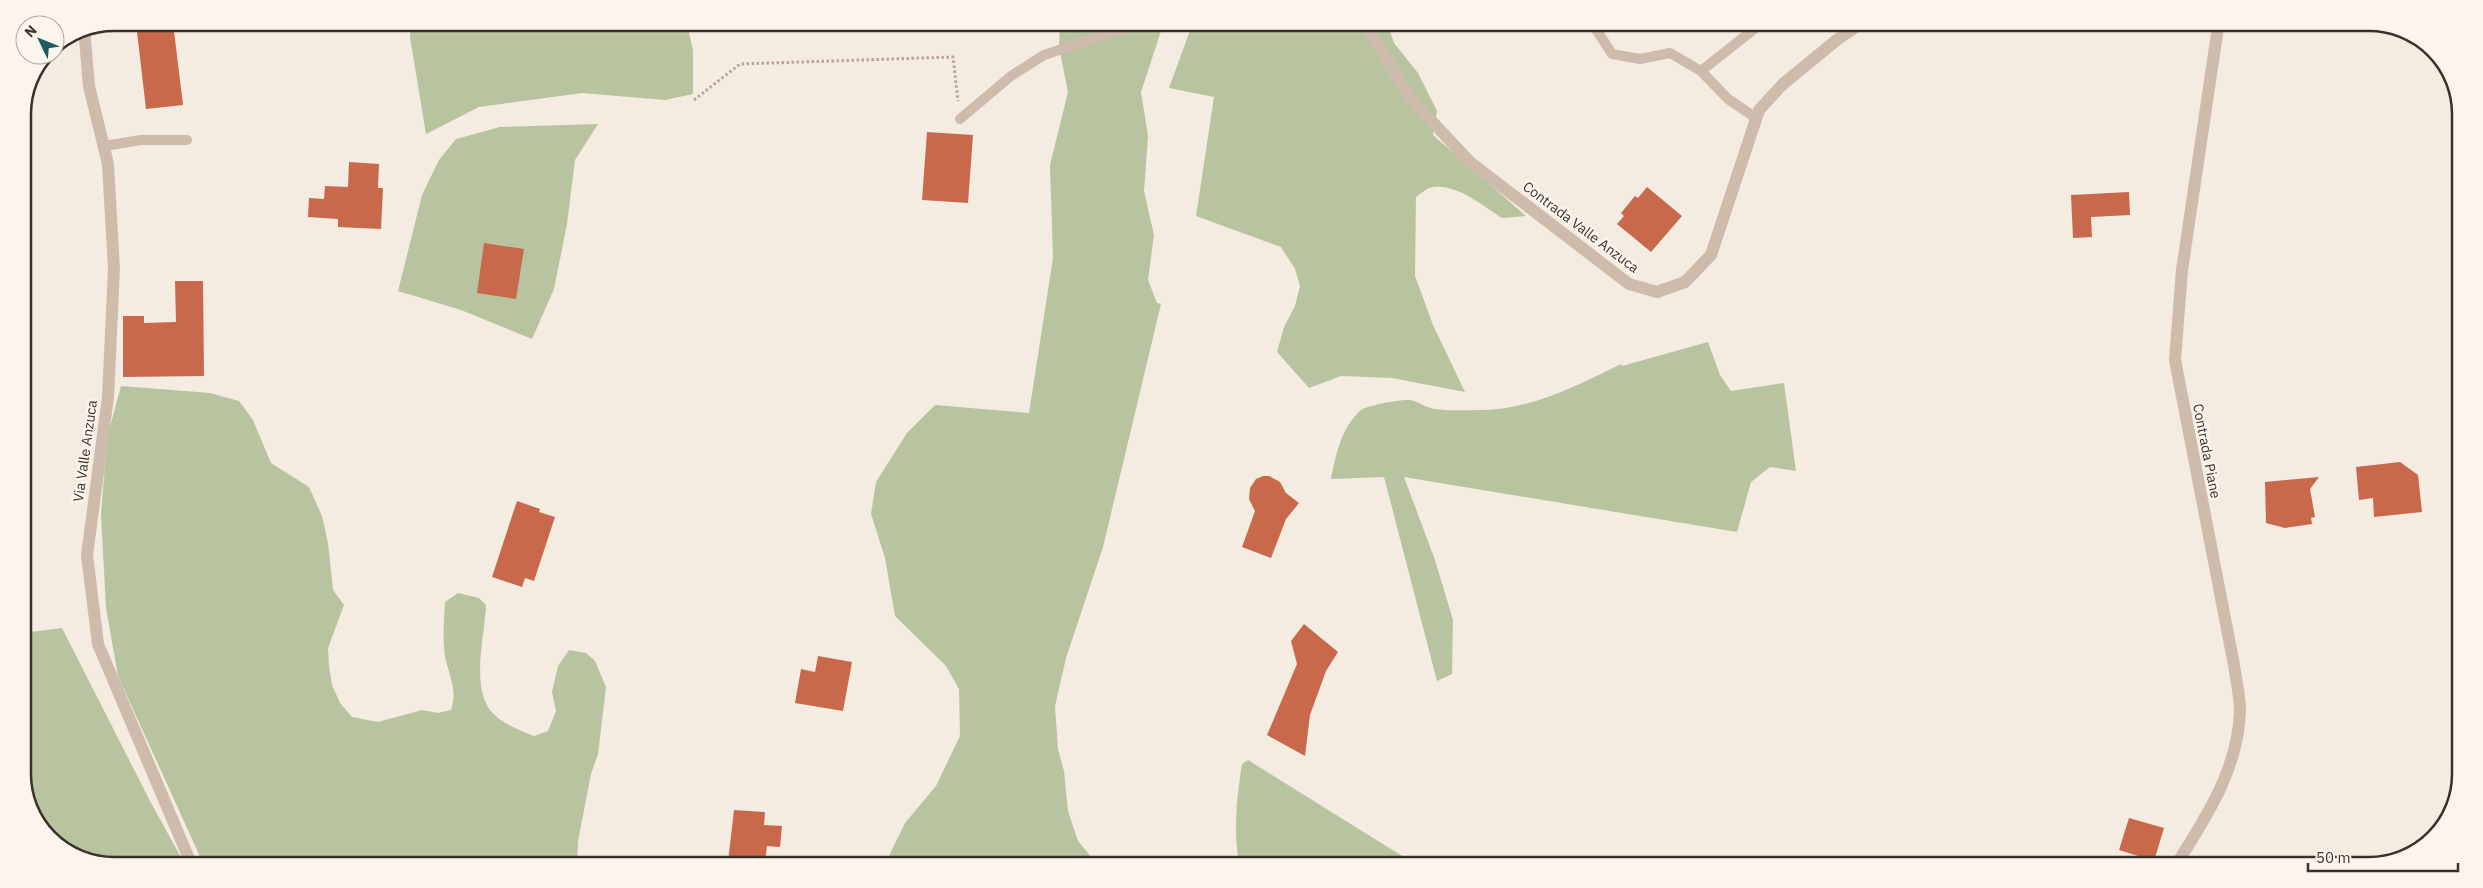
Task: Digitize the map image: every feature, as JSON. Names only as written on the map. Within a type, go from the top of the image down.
[{"type":"street","name":"Contrada Valle Anzuca","points":[[1370,31],[1411,98],[1470,162],[1629,284],[1657,292],[1685,282],[1711,254],[1759,110],[1783,84],[1850,31]]},
{"type":"street","name":"Contrada Piane","points":[[2181,857],[2223,786],[2235,751],[2240,710],[2234,666],[2175,360],[2182,270],[2217,31]]},
{"type":"street","name":"Via Valle Anzuca","points":[[85,37],[89,86],[108,164],[113,289],[108,397],[87,555],[98,644],[188,857]]},
{"type":"lane","points":[[960,120],[1011,76],[1044,55],[1116,31]]},
{"type":"lane","points":[[1597,31],[1612,54],[1640,59],[1670,53],[1701,71],[1728,99],[1756,118]]},
{"type":"lane","points":[[1701,71],[1752,31]]},
{"type":"lane","points":[[104,146],[141,140],[187,140]]},
{"type":"path","points":[[694,100],[740,64],[953,57],[960,120]]},
{"type":"green space","points":[[410,31],[689,31],[693,50],[693,94],[665,100],[582,93],[479,107],[426,134]]},
{"type":"green space","points":[[1060,31],[1161,31],[1141,92],[1148,136],[1144,191],[1154,235],[1148,280],[1157,303],[1161,304],[1103,547],[1066,658],[1055,706],[1058,749],[1064,771],[1068,811],[1078,841],[1091,857],[888,857],[905,823],[936,786],[960,736],[959,689],[946,666],[895,616],[885,558],[871,514],[876,482],[907,433],[935,405],[1029,413],[1053,258],[1050,165],[1068,92],[1059,47]]},
{"type":"green space","points":[[1190,31],[1390,31],[1394,43],[1418,73],[1437,111],[1433,135],[1526,216],[1502,218],[1468,196],[1448,188],[1429,188],[1416,197],[1415,276],[1433,325],[1465,392],[1392,378],[1341,376],[1309,388],[1277,352],[1284,327],[1295,306],[1300,286],[1295,269],[1281,247],[1196,216],[1214,97],[1169,88]]},
{"type":"green space","points":[[598,124],[575,160],[567,224],[554,289],[532,339],[461,310],[398,291],[422,195],[439,160],[456,139],[500,127]]},
{"type":"green space","points":[[1708,342],[1720,375],[1731,391],[1784,383],[1796,471],[1770,467],[1751,482],[1737,532],[1404,477],[1435,560],[1453,620],[1452,674],[1437,681],[1384,477],[1331,479],[1340,442],[1354,417],[1361,410],[1370,406],[1406,400],[1446,410],[1500,409],[1554,395],[1621,364],[1622,366]]},
{"type":"green space","points":[[121,386],[210,393],[239,401],[253,420],[271,463],[309,487],[322,516],[328,543],[333,590],[344,605],[328,648],[329,666],[332,685],[340,703],[352,717],[378,722],[422,710],[438,713],[451,710],[453,691],[444,647],[445,602],[458,593],[479,598],[486,605],[480,659],[481,686],[484,699],[490,710],[510,726],[534,736],[548,731],[556,711],[552,692],[558,666],[569,650],[586,653],[595,661],[606,687],[598,754],[591,774],[578,841],[577,857],[200,857],[118,676],[106,608],[101,515],[107,438]]},
{"type":"green space","points":[[62,628],[150,801],[181,857],[114,857],[87,852],[77,848],[55,833],[42,815],[36,801],[31,780],[31,632]]},
{"type":"green space","points":[[1248,760],[1404,857],[1238,857],[1236,838],[1237,801],[1242,764]]},
{"type":"building","points":[[137,31],[174,31],[183,105],[146,109]]},
{"type":"building","points":[[927,132],[973,135],[968,203],[922,200]]},
{"type":"building","points":[[349,162],[379,164],[378,188],[383,188],[381,229],[338,227],[338,219],[308,217],[309,198],[324,199],[325,186],[348,187]]},
{"type":"building","points":[[1647,187],[1682,216],[1651,252],[1617,224],[1624,216],[1621,213],[1635,196],[1638,198]]},
{"type":"building","points":[[2129,192],[2130,215],[2091,217],[2092,237],[2073,238],[2071,195]]},
{"type":"building","points":[[484,243],[524,249],[516,299],[477,293]]},
{"type":"building","points":[[175,281],[203,281],[204,376],[123,377],[123,316],[144,316],[144,323],[176,322]]},
{"type":"building","points":[[2400,462],[2418,475],[2422,512],[2374,517],[2373,498],[2359,500],[2356,467]]},
{"type":"building","points":[[1269,476],[1280,482],[1286,493],[1299,503],[1286,519],[1271,558],[1242,547],[1255,511],[1249,499],[1250,488],[1256,479]]},
{"type":"building","points":[[2319,477],[2310,489],[2315,517],[2311,518],[2312,524],[2285,528],[2266,523],[2265,482]]},
{"type":"building","points":[[517,501],[540,509],[539,512],[555,517],[534,581],[525,578],[522,587],[492,577]]},
{"type":"building","points":[[1304,624],[1338,652],[1326,671],[1310,715],[1305,756],[1267,735],[1297,664],[1291,641]]},
{"type":"building","points":[[818,656],[852,662],[843,711],[795,703],[801,669],[815,672]]},
{"type":"building","points":[[734,810],[765,812],[764,825],[782,826],[780,847],[767,846],[766,857],[729,857]]},
{"type":"building","points":[[2129,818],[2164,828],[2155,857],[2141,857],[2119,850]]}]
